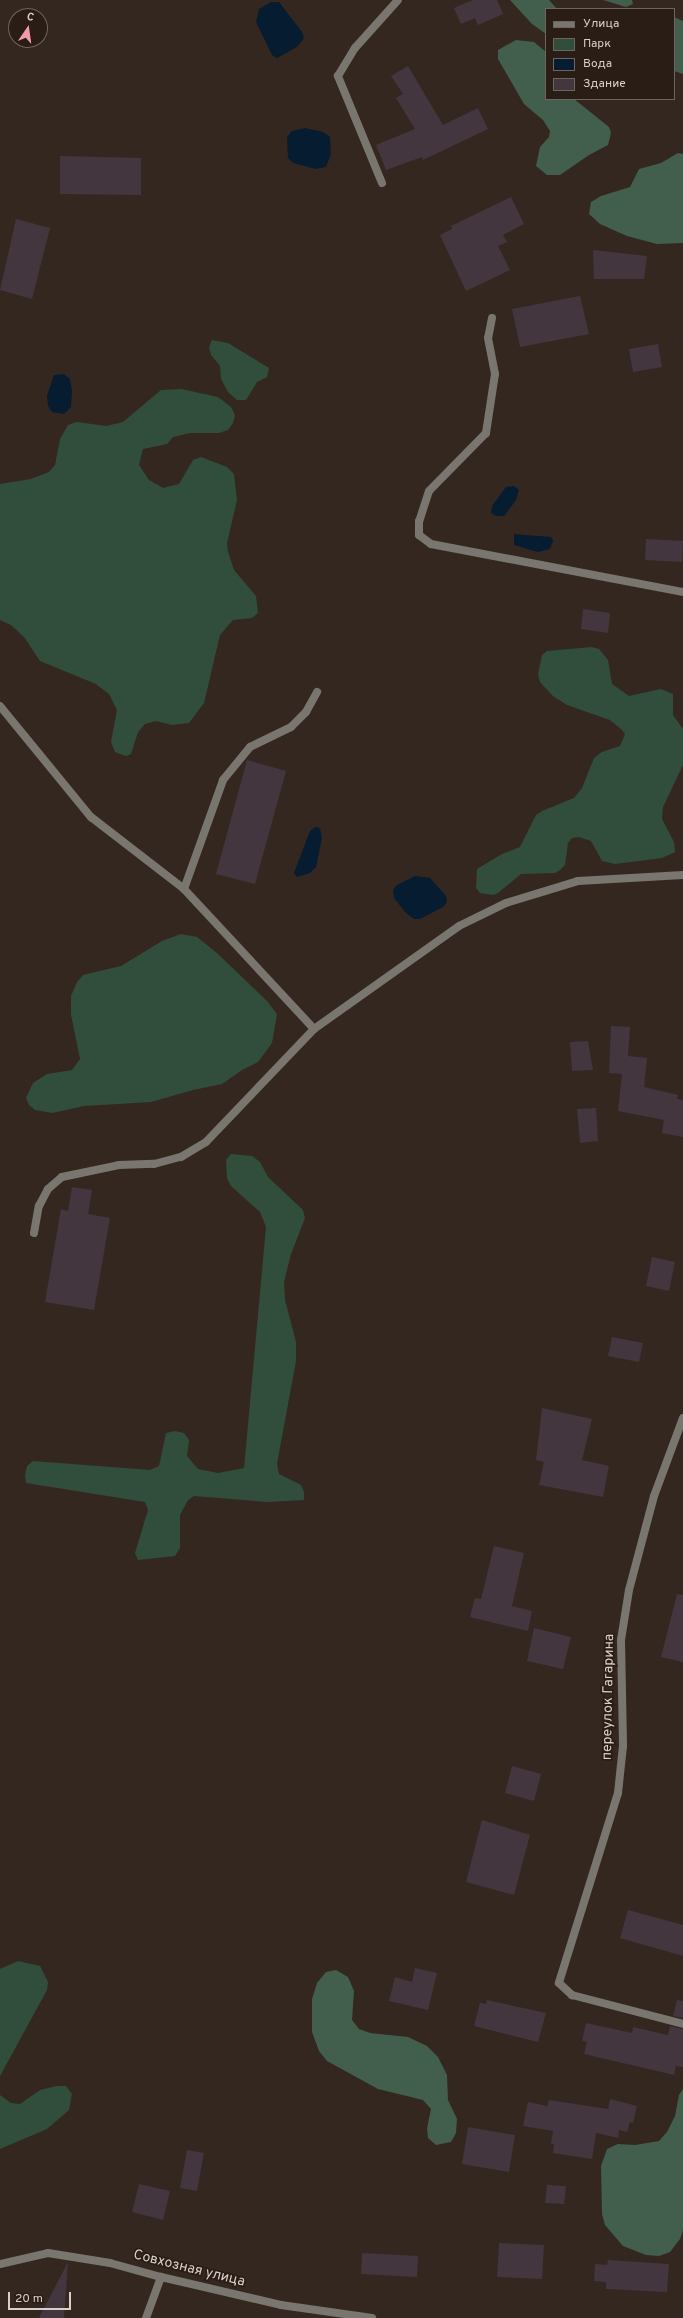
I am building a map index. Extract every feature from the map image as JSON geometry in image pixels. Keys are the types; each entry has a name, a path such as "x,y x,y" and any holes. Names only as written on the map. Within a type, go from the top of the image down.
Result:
{"street":[{"path":"382,183 338,76 342,67 355,48 398,0"},
{"path":"492,318 488,338 495,374 491,414 486,433 429,491 419,521 419,535 430,544 683,592"},
{"path":"184,889 223,780 250,747 291,727 306,712 317,692"},
{"path":"0,706 91,817 184,889 314,1029"},
{"path":"34,1233 39,1206 48,1188 62,1177 119,1164 154,1164 181,1157 206,1142 314,1029 459,926 506,903 578,881 683,875"},
{"name":"переулок Гагарина","path":"683,1418 654,1496 629,1590 621,1640 623,1746 618,1793 559,1983 572,1995 683,2024"},
{"name":"Совхозная улица","path":"0,2264 48,2253 110,2262 161,2277 281,2305 372,2318"},
{"path":"146,2318 161,2277"}],"green space":[{"path":"510,0 549,0 556,8 545,8 545,33 532,24"},
{"path":"603,0 632,0 633,4 626,7"},
{"path":"675,17 683,21 683,74 675,71"},
{"path":"516,40 534,42 545,51 545,100 575,100 609,127 611,133 608,145 589,155 560,175 547,175 536,166 540,147 549,137 550,131 543,120 524,104 498,59 498,50"},
{"path":"678,153 683,154 683,243 657,244 627,236 600,224 589,214 591,202 601,196 630,187 639,169 661,163"},
{"path":"212,340 228,343 269,368 267,377 257,382 246,400 237,400 228,392 221,379 220,366 211,355 209,347"},
{"path":"181,389 218,397 231,407 235,415 233,423 228,430 219,433 190,433 173,437 167,444 143,449 139,465 149,480 163,488 179,484 193,460 201,457 227,467 234,474 237,500 227,543 228,552 234,570 256,596 258,613 252,618 233,620 220,635 204,703 189,723 172,725 156,721 145,724 138,732 131,754 126,756 115,752 111,742 117,710 109,694 96,684 40,661 24,637 11,625 0,620 0,484 31,479 49,472 55,465 60,439 68,425 77,422 106,426 123,422 161,390"},
{"path":"592,647 599,649 608,660 612,684 629,696 661,689 673,694 673,715 683,729 683,765 663,807 662,819 674,842 675,852 662,858 615,864 602,861 591,841 579,837 572,838 568,843 565,865 555,873 521,874 498,893 493,895 480,893 476,888 477,869 502,854 520,847 536,815 542,811 574,798 582,788 594,758 602,752 620,746 625,734 610,720 567,705 553,696 540,682 538,674 542,655 547,651"},
{"path":"181,934 197,937 217,953 267,1001 277,1014 272,1043 258,1062 242,1070 222,1084 193,1090 151,1102 84,1106 52,1113 35,1110 29,1105 26,1098 33,1083 47,1074 72,1070 80,1059 71,1015 71,996 77,982 83,975 121,966 162,941"},
{"path":"231,1154 252,1156 260,1162 268,1177 303,1210 305,1218 291,1254 284,1282 285,1300 296,1342 296,1361 277,1464 279,1474 301,1485 304,1492 304,1500 267,1502 194,1496 188,1500 180,1515 180,1548 175,1556 138,1560 135,1553 148,1510 145,1502 26,1483 25,1475 27,1466 33,1461 150,1470 159,1466 166,1433 175,1431 184,1433 189,1440 187,1456 198,1469 218,1473 244,1468 266,1227 260,1212 231,1186 227,1178 226,1160"},
{"path":"18,1961 40,1966 48,1982 47,1990 0,2076 0,1969"},
{"path":"336,1970 348,1977 354,1991 352,2020 359,2029 370,2033 408,2037 427,2046 438,2057 447,2075 448,2100 457,2119 456,2133 451,2142 436,2145 428,2138 427,2128 431,2109 423,2100 378,2089 327,2061 319,2051 312,2032 312,1999 317,1983 326,1972"},
{"path":"57,2086 66,2086 72,2094 69,2110 47,2129 0,2149 0,2095 11,2103 20,2104 40,2090"},
{"path":"683,2089 683,2230 680,2239 670,2252 659,2256 646,2255 623,2246 605,2225 602,2214 601,2166 607,2149 618,2144 635,2145 659,2141 667,2132 675,2116 679,2095"}],"water":[{"path":"271,2 279,2 302,32 304,38 297,47 277,58 272,55 256,22 259,9"},
{"path":"305,128 323,132 330,137 331,154 326,167 316,169 293,163 288,158 287,137 292,131"},
{"path":"64,374 70,379 72,391 71,407 64,414 52,412 48,406 47,396 54,375"},
{"path":"514,486 519,490 516,500 504,516 496,516 491,513 492,506 506,487"},
{"path":"514,534 551,537 553,541 550,549 538,552 514,545"},
{"path":"315,827 320,828 322,838 316,867 310,873 297,877 294,873 310,831"},
{"path":"415,876 430,878 446,896 447,902 443,907 420,919 414,919 406,913 394,898 393,890 397,885"}],"building":[{"path":"473,0 497,0 503,14 478,25 475,18 461,24 454,8"},
{"path":"408,66 443,125 478,108 488,129 423,160 422,157 386,170 376,145 415,129 396,98 403,94 391,76"},
{"path":"60,156 141,158 141,195 60,194"},
{"path":"511,197 524,224 503,235 507,242 498,246 510,270 466,291 440,235 452,229 451,226"},
{"path":"16,219 50,228 32,299 0,290"},
{"path":"593,250 647,256 644,279 594,279"},
{"path":"580,296 589,334 520,347 512,309"},
{"path":"658,344 662,367 633,372 629,349"},
{"path":"646,539 683,541 682,562 645,560"},
{"path":"583,609 610,613 608,633 581,629"},
{"path":"247,760 286,771 255,884 216,874"},
{"path":"611,1026 630,1027 628,1056 647,1058 644,1087 678,1095 677,1099 683,1100 683,1137 662,1133 664,1120 618,1111 622,1074 609,1073"},
{"path":"588,1041 593,1070 572,1071 570,1042"},
{"path":"596,1108 598,1141 580,1143 577,1109"},
{"path":"72,1187 92,1190 88,1214 110,1218 94,1310 45,1302 61,1209 68,1211"},
{"path":"652,1257 675,1262 669,1291 646,1286"},
{"path":"612,1337 643,1343 639,1362 608,1356"},
{"path":"542,1408 592,1419 582,1460 609,1466 603,1497 539,1485 544,1462 536,1460"},
{"path":"494,1546 524,1553 512,1606 532,1611 528,1631 470,1617 475,1598 481,1599"},
{"path":"677,1594 683,1595 683,1662 661,1657"},
{"path":"534,1628 571,1637 563,1669 527,1661"},
{"path":"512,1766 541,1774 534,1801 505,1793"},
{"path":"482,1820 530,1835 514,1895 466,1882"},
{"path":"628,1910 683,1925 683,1956 620,1938"},
{"path":"415,1968 437,1973 428,2010 389,2001 395,1977 412,1982"},
{"path":"487,2000 546,2013 538,2042 474,2026 480,2003 486,2004"},
{"path":"677,2000 683,2001 683,2018 673,2016"},
{"path":"586,2023 632,2033 633,2027 668,2035 670,2026 683,2029 683,2067 676,2066 674,2075 584,2054 587,2042 582,2041"},
{"path":"610,2099 637,2106 633,2123 630,2122 627,2132 619,2130 618,2138 596,2133 592,2159 553,2153 554,2144 551,2144 553,2131 523,2126 528,2102 547,2106 549,2100 608,2109"},
{"path":"468,2127 515,2135 509,2172 462,2164"},
{"path":"187,2150 204,2153 197,2191 180,2188"},
{"path":"139,2184 170,2191 163,2220 132,2212"},
{"path":"547,2185 566,2186 564,2204 545,2203"},
{"path":"499,2243 544,2245 542,2279 497,2277"},
{"path":"362,2253 418,2256 417,2277 361,2274"},
{"path":"608,2260 669,2264 667,2292 606,2289 606,2282 594,2281 595,2264 607,2265"},
{"path":"68,2262 64,2318 39,2318"}]}
